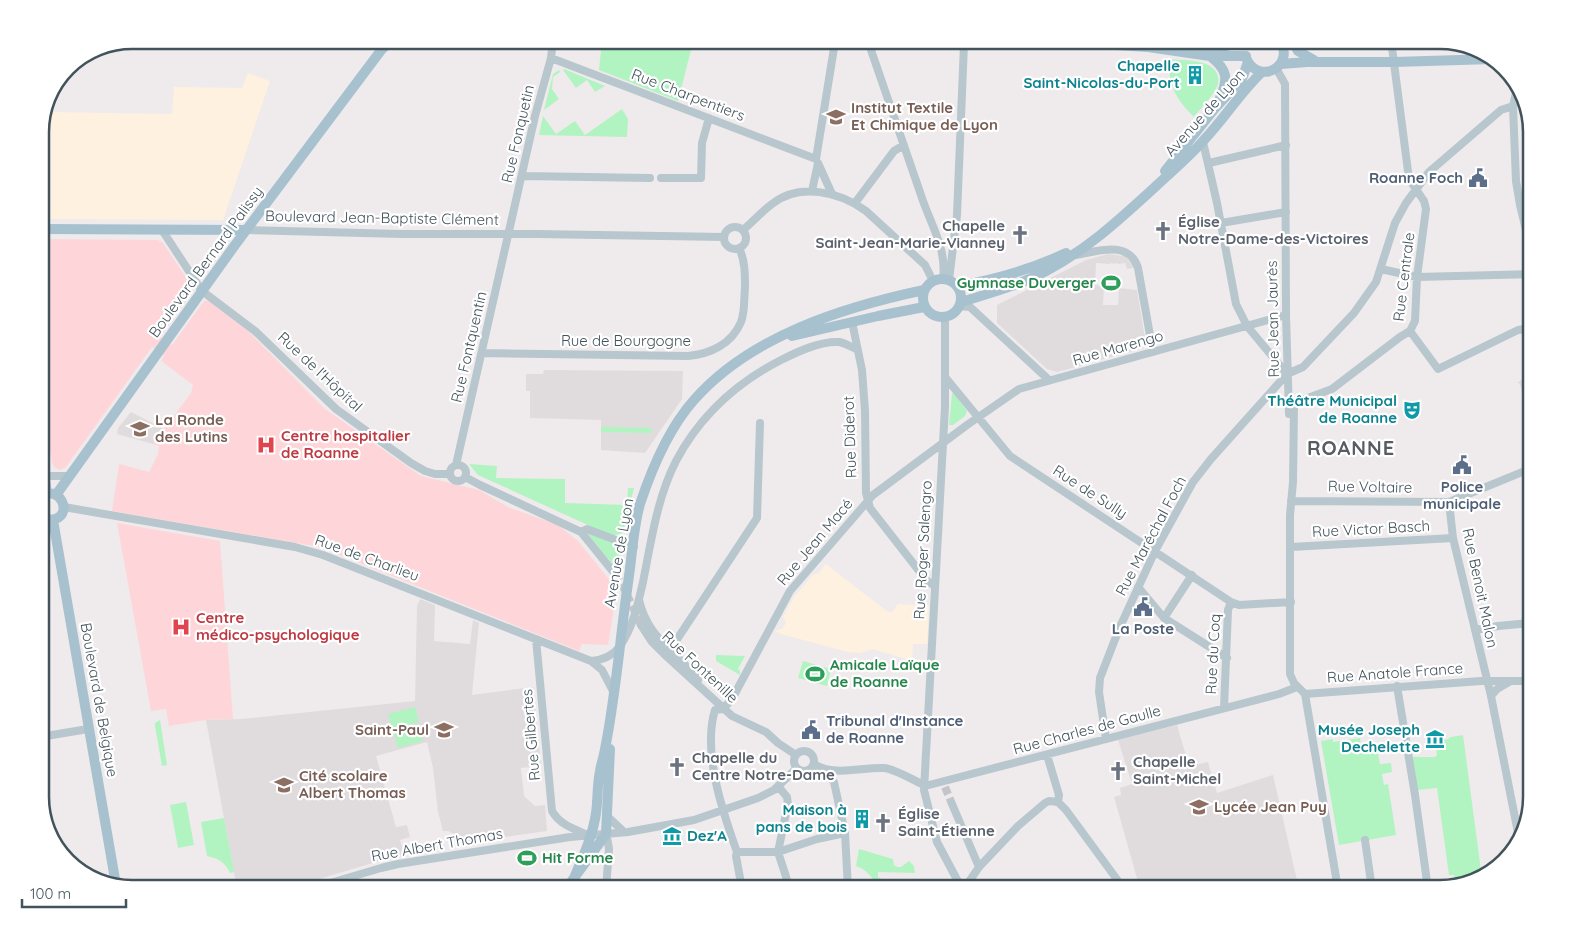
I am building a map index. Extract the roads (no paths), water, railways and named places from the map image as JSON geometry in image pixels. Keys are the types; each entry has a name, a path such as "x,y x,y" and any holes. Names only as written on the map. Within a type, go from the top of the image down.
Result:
{"main road":[{"path":"1162,49 1247,59 1253,68 1262,72 1268,72 1278,66 1312,62 1481,59"},
{"name":"Avenue de Lyon","path":"1148,194 1216,107 1242,79 1247,59 1246,49"},
{"path":"1278,66 1284,55 1283,49"},
{"path":"1288,49 1295,57 1312,62"},
{"path":"1297,49 1312,62"},
{"name":"Boulevard Bernard Palissy","path":"49,495 69,476 246,230 382,50"},
{"path":"1210,56 1222,67 1226,79 1216,107"},
{"name":"Avenue de Lyon","path":"960,304 1024,281 1073,256 1090,245 1184,162 1203,142 1249,84 1262,72"},
{"name":"Avenue de Lyon","path":"946,282 984,282 1048,261 1081,245 1124,216"},
{"name":"Boulevard Jean-Baptiste Clément","path":"49,229 246,230"},
{"path":"946,282 960,291 960,304 956,311 946,318 933,316 924,307 922,295 924,290 946,282"},
{"name":"Avenue de Lyon","path":"574,878 596,814 600,772 614,693 638,512 667,442 688,407 706,388 749,354 776,339 825,317 888,297 924,290"},
{"name":"Avenue de Lyon","path":"776,339 924,307"},
{"path":"49,496 62,500 64,507 59,517 53,520 49,519"},
{"name":"Boulevard de Belgique","path":"53,520 115,878"},
{"name":"Avenue de Lyon","path":"606,834 612,706"},
{"path":"574,878 606,834"}],"street":[{"name":"Rue Fonquetin","path":"509,234 535,116 551,58 552,49"},
{"path":"812,191 834,49"},
{"path":"871,49 925,208 940,244 946,282"},
{"path":"946,282 957,215 964,49"},
{"path":"1392,49 1410,182 1416,191"},
{"name":"Rue Charpentiers","path":"551,58 817,161"},
{"name":"Rue Jean Jaurès","path":"1278,66 1285,84 1286,315 1291,501"},
{"path":"1517,99 1513,106 1516,181 1523,218"},
{"name":"Rue Maréchal Foch","path":"1106,739 1099,692 1100,678 1119,629 1155,551 1193,482 1210,459 1287,374 1303,367 1354,313 1376,282 1394,223 1429,172 1501,110 1513,106"},
{"path":"660,178 701,178 702,143 709,118"},
{"path":"1203,142 1209,163 1236,304 1247,326 1287,374"},
{"path":"1209,163 1286,144"},
{"path":"855,203 894,151 904,145"},
{"path":"817,161 832,194"},
{"path":"522,176 650,178"},
{"path":"724,238 729,247 739,248 746,240 743,230 779,199 796,192 812,191 832,194 855,203 946,282"},
{"name":"Rue Centrale","path":"1416,191 1424,200 1426,209 1417,277 1415,321 1410,331 1438,369 1523,329"},
{"path":"1221,223 1286,212"},
{"name":"Boulevard Jean-Baptiste Clément","path":"246,230 724,238 726,231 732,227 743,230"},
{"path":"162,230 202,291"},
{"name":"Rue Fontquentin","path":"456,465 509,234"},
{"name":"Rue de Bourgogne","path":"482,353 669,356 698,355 718,348 730,339 742,321 744,272 742,255 739,248"},
{"path":"1073,256 1115,249 1122,250 1132,257 1138,268 1153,352"},
{"path":"1381,269 1417,277 1523,274"},
{"name":"Rue de l'Hôpital","path":"202,291 256,331 336,409 425,471 435,474 450,474"},
{"path":"960,304 970,306 1049,380"},
{"name":"Rue Marengo","path":"967,426 1019,389 1286,315"},
{"name":"Rue Roger Salengro","path":"946,318 943,443 924,784 937,842 958,880"},
{"name":"Rue Diderot","path":"852,322 856,349 862,370 866,493 870,508 927,582 935,586"},
{"path":"1300,400 1332,389 1410,331"},
{"path":"591,661 604,659 619,648 634,620 666,483 676,462 701,422 723,399 749,378 791,355 809,348 838,342 856,349"},
{"name":"Rue de Sully","path":"945,377 1010,456 1231,602"},
{"name":"Rue Jean Jaurès","path":"1289,391 1300,400 1294,404 1293,409 1293,482 1291,501 1290,674 1297,687"},
{"path":"670,650 758,518 760,423"},
{"name":"Rue Jean Macé","path":"719,710 732,699 790,591 873,495 967,426"},
{"path":"456,465 464,467 465,477 461,480 456,480 450,474 452,467 456,465"},
{"path":"1449,502 1523,472"},
{"path":"49,476 69,476"},
{"path":"465,477 582,532 616,574"},
{"name":"Rue Voltaire","path":"1291,501 1449,502"},
{"name":"Rue Benoit Malon","path":"1449,502 1453,538 1519,822"},
{"name":"Rue de Charlieu","path":"64,507 314,552 341,561 591,661 602,670 614,693"},
{"path":"582,532 587,529 634,547"},
{"name":"Rue Victor Basch","path":"1291,547 1453,538"},
{"path":"1164,618 1192,575"},
{"path":"1138,587 1164,618 1227,658"},
{"path":"639,598 646,622 658,638 692,671 704,689"},
{"path":"1231,602 1239,605 1291,602"},
{"name":"Rue du Coq","path":"1224,708 1228,610 1231,602"},
{"path":"1475,630 1523,624"},
{"name":"Rue Fontenille","path":"641,625 652,642 704,689 719,710 766,732 796,755"},
{"name":"Rue Gilbertes","path":"536,639 552,811 558,820 564,824 590,836"},
{"name":"Rue Anatole France","path":"1305,694 1487,680 1523,681"},
{"path":"1491,696 1497,689 1508,682"},
{"path":"1397,686 1427,880"},
{"path":"1297,687 1305,694 1336,880"},
{"name":"Rue Charles de Gaulle","path":"838,770 886,768 924,784 943,784 1279,694 1297,687"},
{"path":"719,710 710,742 722,811 737,852 740,880"},
{"path":"49,736 88,729"},
{"path":"605,751 602,815 609,849 607,880"},
{"path":"804,751 809,752 813,757 812,766 805,771 797,768 794,760 796,755 804,751"},
{"path":"1047,755 1059,795 1058,802"},
{"path":"812,766 838,770"},
{"path":"812,766 832,778 836,788 845,834 848,880"},
{"name":"Rue Albert Thomas","path":"340,880 398,864 570,837 672,825 722,811 758,798 778,786 797,768"},
{"path":"832,778 838,770"},
{"path":"778,786 787,797 788,804 778,852 787,880"},
{"path":"970,880 979,867 1018,826 1041,805 1049,801 1058,802 1066,810 1117,880"},
{"path":"952,804 979,867"},
{"path":"608,817 624,832"},
{"path":"737,852 778,852 826,837 845,834"},
{"path":"585,864 589,852 590,836"},
{"path":"1365,840 1371,880"}],"tunnel":[{"path":"615,574 622,584 641,625"},
{"path":"945,787 952,804"}],"place":[{"name":"Chapelle Saint-Nicolas-du-Port","path":"1195,75"},
{"name":"Institut Textile Et Chimique de Lyon","path":"836,117"},
{"name":"Roanne Foch","path":"1478,178"},
{"name":"Église Notre-Dame-des-Victoires","path":"1163,231"},
{"name":"Chapelle Saint-Jean-Marie-Vianney","path":"1020,235"},
{"name":"Gymnase Duverger","path":"1111,283"},
{"name":"Théâtre Municipal de Roanne","path":"1412,410"},
{"name":"La Ronde des Lutins","path":"140,429"},
{"name":"Centre hospitalier de Roanne","path":"266,445"},
{"name":"Police municipale","path":"1462,465"},
{"name":"La Poste","path":"1143,607"},
{"name":"Centre médico-psychologique","path":"181,627"},
{"name":"Amicale Laïque de Roanne","path":"815,674"},
{"name":"Saint-Paul","path":"444,730"},
{"name":"Tribunal d'Instance de Roanne","path":"811,730"},
{"name":"Musée Joseph Dechelette","path":"1435,739"},
{"name":"Chapelle du Centre Notre-Dame","path":"677,767"},
{"name":"Chapelle Saint-Michel","path":"1118,771"},
{"name":"Cité scolaire Albert Thomas","path":"284,785"},
{"name":"Lycée Jean Puy","path":"1199,807"},
{"name":"Maison à pans de bois","path":"862,819"},
{"name":"Église Saint-Étienne","path":"883,823"},
{"name":"Dez'A","path":"672,836"},
{"name":"Hit Forme","path":"527,858"}],"district":[{"name":"ROANNE","path":"1351,448"}]}
